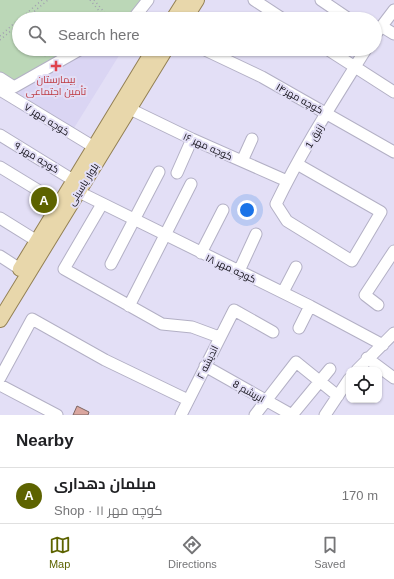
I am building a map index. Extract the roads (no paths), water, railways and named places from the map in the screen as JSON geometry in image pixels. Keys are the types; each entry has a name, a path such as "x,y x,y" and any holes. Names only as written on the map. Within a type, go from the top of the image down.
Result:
{"main road":[{"path":"177,12 185,0"},
{"path":"189,12 197,0"},
{"name":"بلوار یاسینی","path":"0,304 59,203 76,186 130,108 152,58"},
{"name":"بلوار یاسینی","path":"0,320 76,186 94,148 152,58"}],"street":[{"path":"139,12 148,0"},
{"path":"254,0 272,12"},
{"path":"321,0 339,12"},
{"path":"382,26 394,10"},
{"path":"382,32 394,34"},
{"path":"0,78 14,87 69,56"},
{"name":"کوچه مهر۱۴","path":"218,56 262,77 394,152"},
{"path":"337,56 394,92"},
{"name":"زنبق 1","path":"297,164 381,212 352,262 287,221 276,204 297,164 362,56"},
{"name":"کوچه مهر ۷","path":"0,90 94,148"},
{"name":"کوچه مهر ۱۶","path":"130,108 192,139 288,180"},
{"name":"کوچه مهر ۹","path":"0,135 76,186"},
{"path":"177,173 192,139"},
{"path":"242,161 252,139"},
{"path":"0,167 59,203"},
{"path":"112,264 159,172"},
{"path":"129,306 191,184"},
{"name":"کوچه مهر ۱۸","path":"76,186 102,204 283,292 383,345"},
{"path":"102,204 64,269 162,324 192,327 219,337"},
{"path":"201,253 223,210"},
{"path":"0,218 37,241"},
{"path":"239,271 256,234"},
{"path":"378,305 365,295 394,251"},
{"path":"0,256 20,269"},
{"path":"283,292 296,267"},
{"path":"299,328 310,306"},
{"name":"اندیشه ۲","path":"181,415 219,337 234,310 274,332"},
{"path":"0,378 32,319 106,360 188,400"},
{"path":"360,367 394,333"},
{"path":"367,358 394,378"},
{"path":"255,415 296,362 338,396"},
{"name":"ابریشم 8","path":"205,366 292,415"},
{"path":"292,415 330,369"},
{"path":"325,415 346,384"},
{"path":"0,385 57,415"}],"place":[{"name":"بیمارستان تأمین اجتماعی","path":"56,66"},
{"name":"مبلمان دهداری","path":"44,200"}]}
